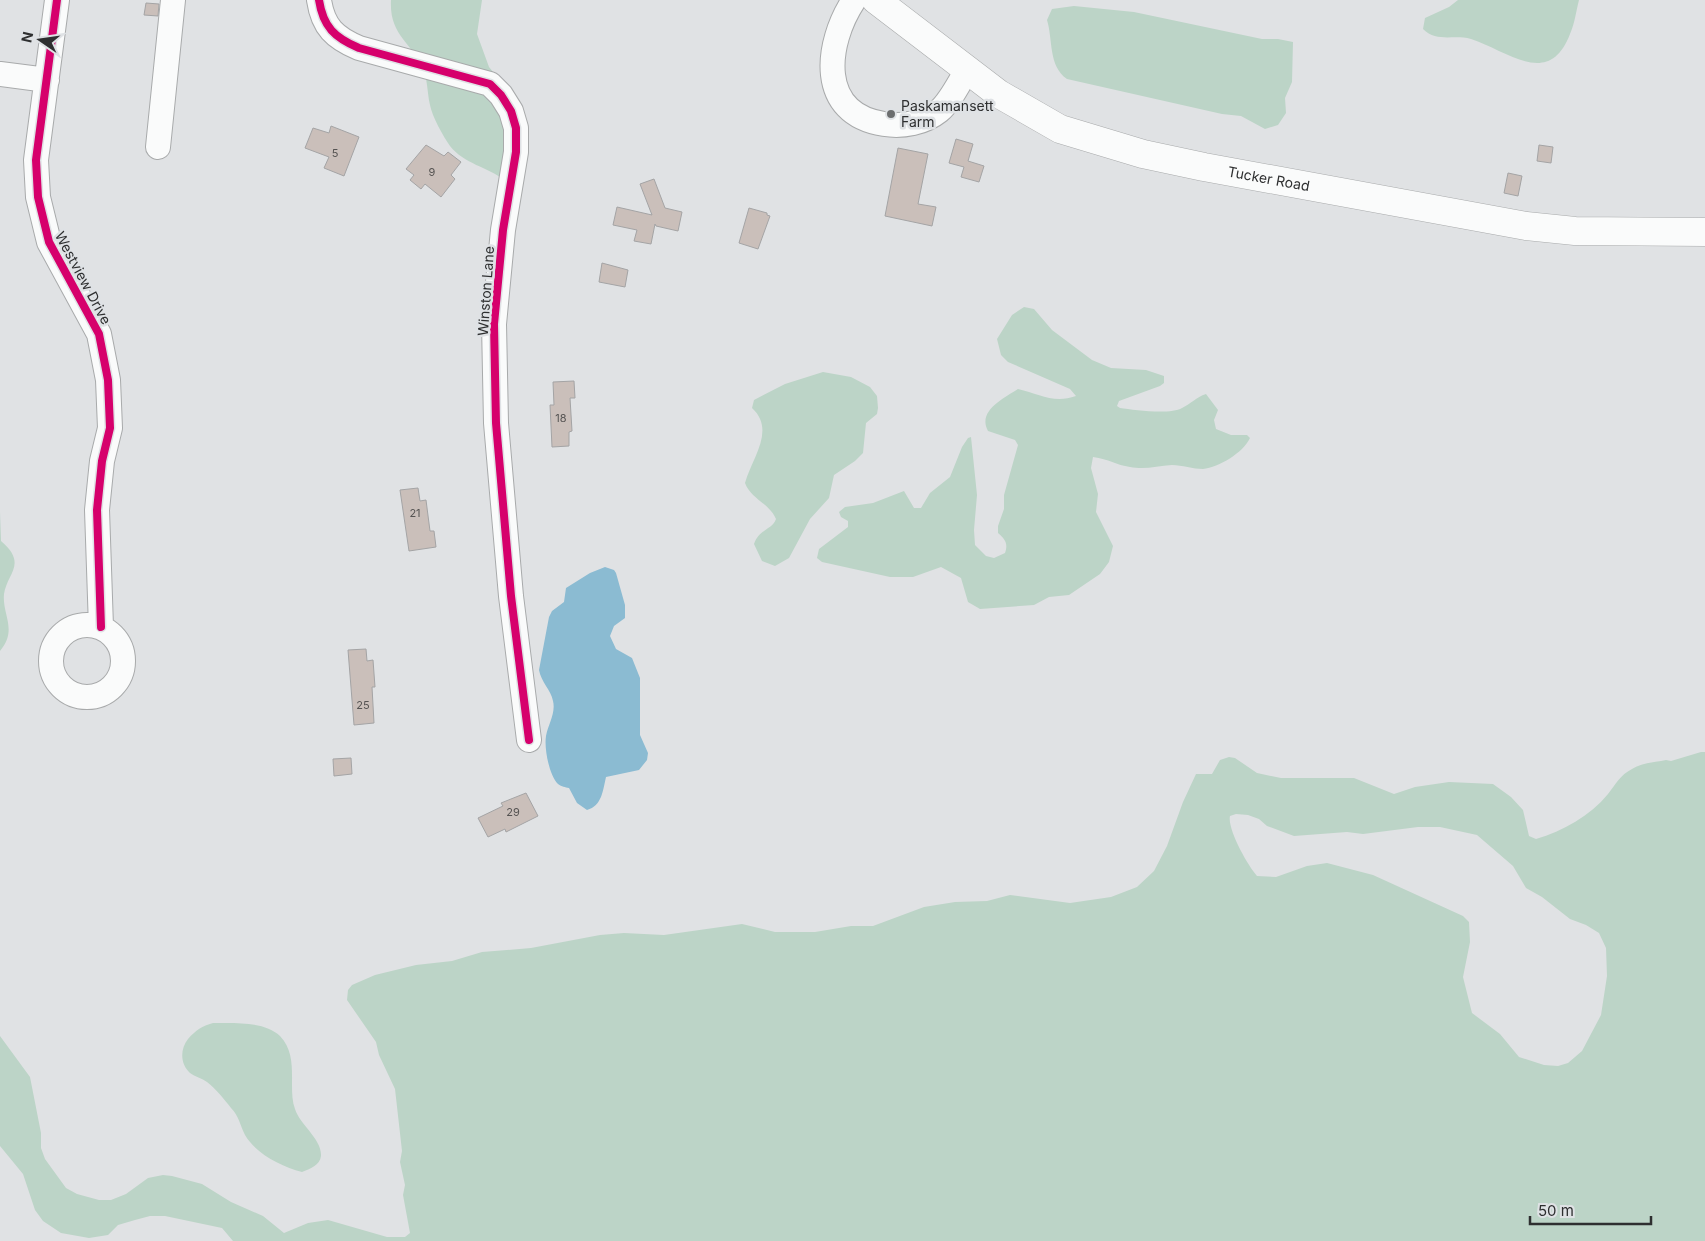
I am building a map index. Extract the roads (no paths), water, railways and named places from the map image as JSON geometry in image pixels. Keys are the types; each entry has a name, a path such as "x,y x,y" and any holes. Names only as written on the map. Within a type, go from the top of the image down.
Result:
{"main road":[{"name":"Tucker Road","path":"876,0 967,70 1018,106 1060,129 1111,145 1173,160 1470,218 1575,231 1705,232"}],"street":[{"name":"Westview Drive","path":"57,0 36,160 38,197 49,242 99,334 108,380 110,428 102,461 97,510 101,627"},
{"path":"158,146 173,0"},
{"name":"Winston Lane","path":"319,0 321,15 340,40 359,48 490,84 501,95 511,111 516,128 516,152 503,230 494,324 496,423 511,596 529,740"},
{"path":"854,0 841,24 834,58 833,75 838,97 848,108 867,121 896,126 923,121 940,110 967,70"},
{"path":"0,74 47,80"}],"water":[{"path":"605,567 614,570 616,573 625,605 625,618 614,626 610,636 616,649 632,658 640,678 640,735 648,753 647,760 639,770 606,777 599,801 587,810 577,803 569,788 558,784 552,774 546,741 554,705 539,670 549,617 552,611 564,602 566,588 590,573"}],"place":[{"name":"Paskamansett Farm","path":"891,114"}]}
